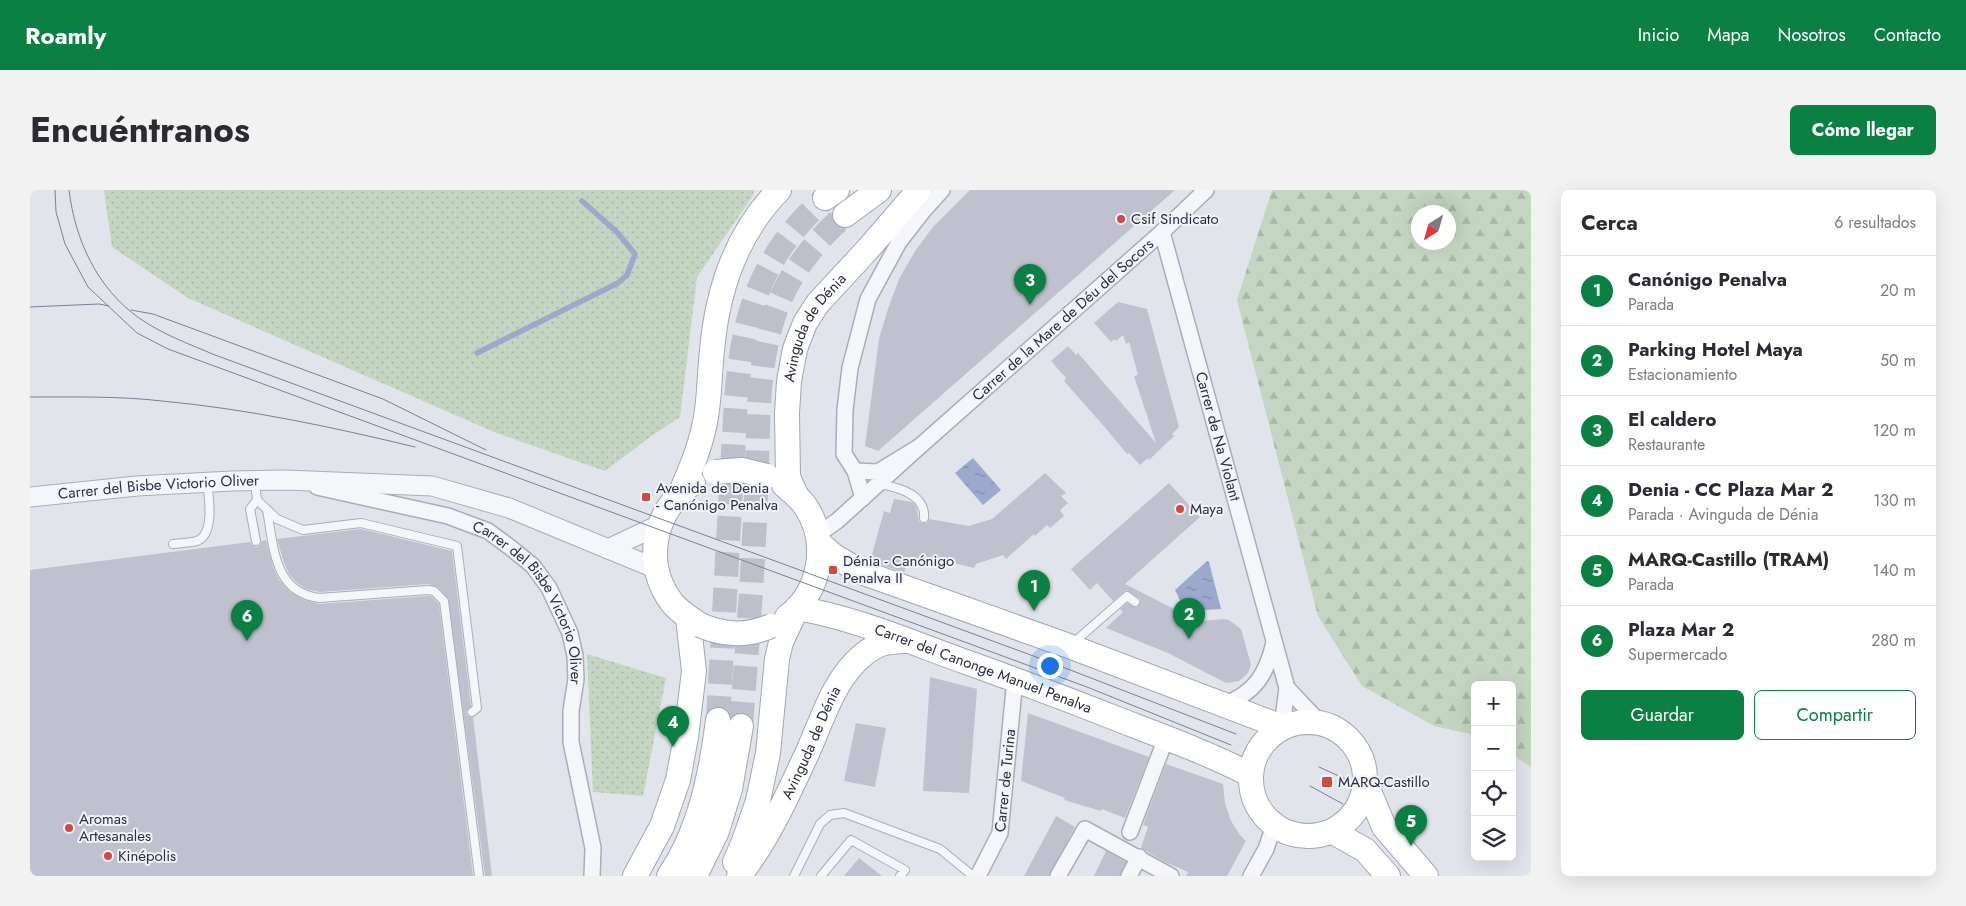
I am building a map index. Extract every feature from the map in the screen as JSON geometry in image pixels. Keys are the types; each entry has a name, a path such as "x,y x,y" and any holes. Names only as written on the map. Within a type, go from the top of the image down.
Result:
{"main road":[{"path":"681,492 694,460 704,427 716,313 729,268 746,232 765,204 779,190"},
{"path":"845,215 879,190"},
{"name":"Avinguda de Dénia","path":"796,495 788,477 787,413 789,381 795,349 805,323 818,303 868,249 918,190"},
{"path":"742,470 767,476 783,484 796,495 806,507 818,539 817,571 812,585 797,608 785,618 760,631 736,634 712,630 694,621 674,604 663,588 657,569 655,540 659,525 672,502 691,483 716,472 742,470"},
{"path":"818,539 834,556 862,572 1069,646 1282,727"},
{"name":"Avinguda de Dénia","path":"729,876 758,801 768,753 777,659 781,642 797,608"},
{"name":"Carrer del Canonge Manuel Penalva","path":"797,608 875,628 1015,679 1166,738 1251,775"},
{"path":"635,876 662,826 678,780 686,737 694,671 694,621"},
{"name":"Avinguda de Dénia","path":"739,876 782,806 844,675 863,655 883,642 908,641"},
{"path":"669,876 695,824 711,772 718,720"},
{"path":"1295,723 1320,723 1334,727 1345,735 1355,745 1362,757 1366,784 1363,799 1356,812 1345,824 1332,832 1308,837 1284,832 1263,815 1256,803 1251,789 1251,775 1255,755 1266,739 1282,727 1295,723"},
{"path":"695,876 717,831 730,789 741,726"},
{"path":"1366,784 1384,827 1426,876"},
{"path":"1332,832 1365,850 1388,876"}],"street":[{"name":"Avinguda de Dénia","path":"863,498 854,471 844,454 845,410 850,368 868,299 899,242 942,190"},
{"name":"Carrer de la Mare de Déu del Socors","path":"818,539 1162,232 1206,190"},
{"name":"Carrer de Na Violant","path":"1162,232 1288,688 1282,727"},
{"name":"Carrer de la Mare de Déu del Socors","path":"854,471 878,472 919,447"},
{"name":"Carrer del Bisbe Victorio Oliver","path":"30,497 137,486 255,480 432,486 509,508 657,569"},
{"name":"Carrer del Bisbe Victorio Oliver","path":"286,480 448,516 488,531 532,566 549,588 561,612 570,633 575,656 576,679 571,711 570,742 593,848 592,876"},
{"path":"608,549 659,525"},
{"path":"1223,705 1236,700 1250,690 1263,676 1275,642"},
{"name":"Carrer de Turina","path":"978,876 1000,832 1015,679"},
{"name":"Carrer de Na Violant","path":"1288,688 1320,723"},
{"path":"1130,832 1166,738"},
{"path":"1251,876 1266,849 1274,825"},
{"path":"1058,876 1084,829 1172,876"},
{"path":"1129,876 1139,857"}],"lane":[{"path":"255,480 257,500 266,510 277,519 303,530 361,523 457,546 477,708 472,712"},
{"path":"173,544 196,541 202,538 206,532 209,515 208,482"},
{"path":"879,484 901,490 920,499 923,505 924,518"},
{"path":"256,541 250,509 257,500"},
{"path":"266,510 280,571 285,579 299,592 319,598 428,590 440,595 444,601 479,876"},
{"path":"1069,646 1127,596 1135,602"},
{"path":"794,876 820,824 830,815 844,813 940,849 973,876"},
{"path":"821,876 852,840 905,870 900,876"}],"green space":[{"path":"104,190 754,190 752,197 697,277 680,417 605,471 494,432 188,298 112,247"},
{"path":"1272,190 1531,190 1531,767 1516,758 1516,681 1471,681 1471,734 1434,726 1362,686 1318,616 1237,300"},
{"path":"587,654 666,678 643,796 593,792"}],"water":[{"path":"973,458 1001,490 983,505 955,473"},
{"path":"1207,561 1209,562 1221,609 1185,610 1175,590"}],"building":[{"path":"970,190 1175,190 878,451 865,446 879,339 888,309 899,279 915,251 933,227"},
{"path":"1118,302 1147,309 1179,427 1172,434 1174,436 1149,460 1148,458 1140,465 1129,453 1127,454 1064,381 1066,378 1051,361 1068,346 1076,355 1078,353 1156,443 1134,376 1138,375 1129,342 1126,344 1123,335 1116,341 1114,339 1111,342 1094,323"},
{"path":"1045,473 1066,493 1061,496 1068,503 1060,510 1064,516 1050,528 1047,525 1035,536 1034,534 1006,559 1003,555 976,564 974,568 942,560 941,565 925,563 924,566 907,563 904,573 877,563 871,558 884,511 890,513 894,499 912,502 916,506 919,521 922,523 927,523 929,519 969,526 992,519"},
{"path":"1169,483 1200,517 1125,584 1182,613 1192,622 1224,619 1229,620 1241,629 1251,665 1248,673 1239,681 1226,683 1168,653 1106,628 1123,612 1120,609 1127,603 1137,607 1140,599 1126,590 1113,601 1097,583 1090,590 1071,569"},
{"path":"361,529 452,551 471,706 466,712 468,716 473,717 492,876 485,876 448,598 438,587 428,584 320,592 306,589 289,574 277,539"},
{"path":"266,540 273,567 279,580 289,591 302,599 319,604 431,596 439,604 473,876 30,876 30,570 250,542 257,547 262,541"},
{"path":"930,677 977,689 969,793 923,791"},
{"path":"1028,713 1149,757 1125,818 1102,809 1101,811 1064,800 1065,798 1021,781"},
{"path":"856,723 886,728 875,787 844,781"},
{"path":"1166,764 1223,784 1225,803 1231,821 1246,841 1227,876 1186,876 1188,872 1163,861 1141,848 1148,827 1143,825"},
{"path":"1056,816 1075,827 1049,876 1024,876"},
{"path":"1106,851 1126,862 1120,876 1094,876"},
{"path":"859,858 882,876 844,876"}],"waterway":[{"path":"477,353 618,283 627,275 635,254 617,232 582,201"}],"tunnel":[{"path":"718,720 736,400 744,341 758,289 770,265 784,242 825,198"},
{"path":"741,726 753,554 759,405 768,338 779,301 802,261 822,237 845,215"}],"tram line":[{"path":"55,190 56,212 65,244 88,287 137,333 168,349 1087,687 1231,745"},
{"path":"69,190 72,209 83,245 90,262 100,278 124,306 139,318 176,338 215,355 1047,661 1236,734"},
{"path":"30,307 99,304 109,306"},
{"path":"131,310 153,314 383,399 486,450"},
{"path":"30,397 130,398 194,404 290,419 415,447"},
{"path":"1319,767 1350,781"},
{"path":"1310,786 1343,804"}],"place":[{"name":"Csif Sindicato","path":"1121,219"},
{"name":"El caldero","path":"1030,305"},
{"name":"Avenida de Denia - Canónigo Penalva","path":"646,497"},
{"name":"Maya","path":"1180,509"},
{"name":"Dénia - Canónigo Penalva II","path":"833,570"},
{"name":"Canónigo Penalva","path":"1034,611"},
{"name":"Parking Hotel Maya","path":"1189,639"},
{"name":"Plaza Mar 2","path":"247,641"},
{"name":"Denia - CC Plaza Mar 2","path":"673,747"},
{"name":"MARQ-Castillo","path":"1327,782"},
{"name":"Aromas Artesanales","path":"69,828"},
{"name":"MARQ-Castillo (TRAM)","path":"1411,846"},
{"name":"Kinépolis","path":"108,856"}]}
